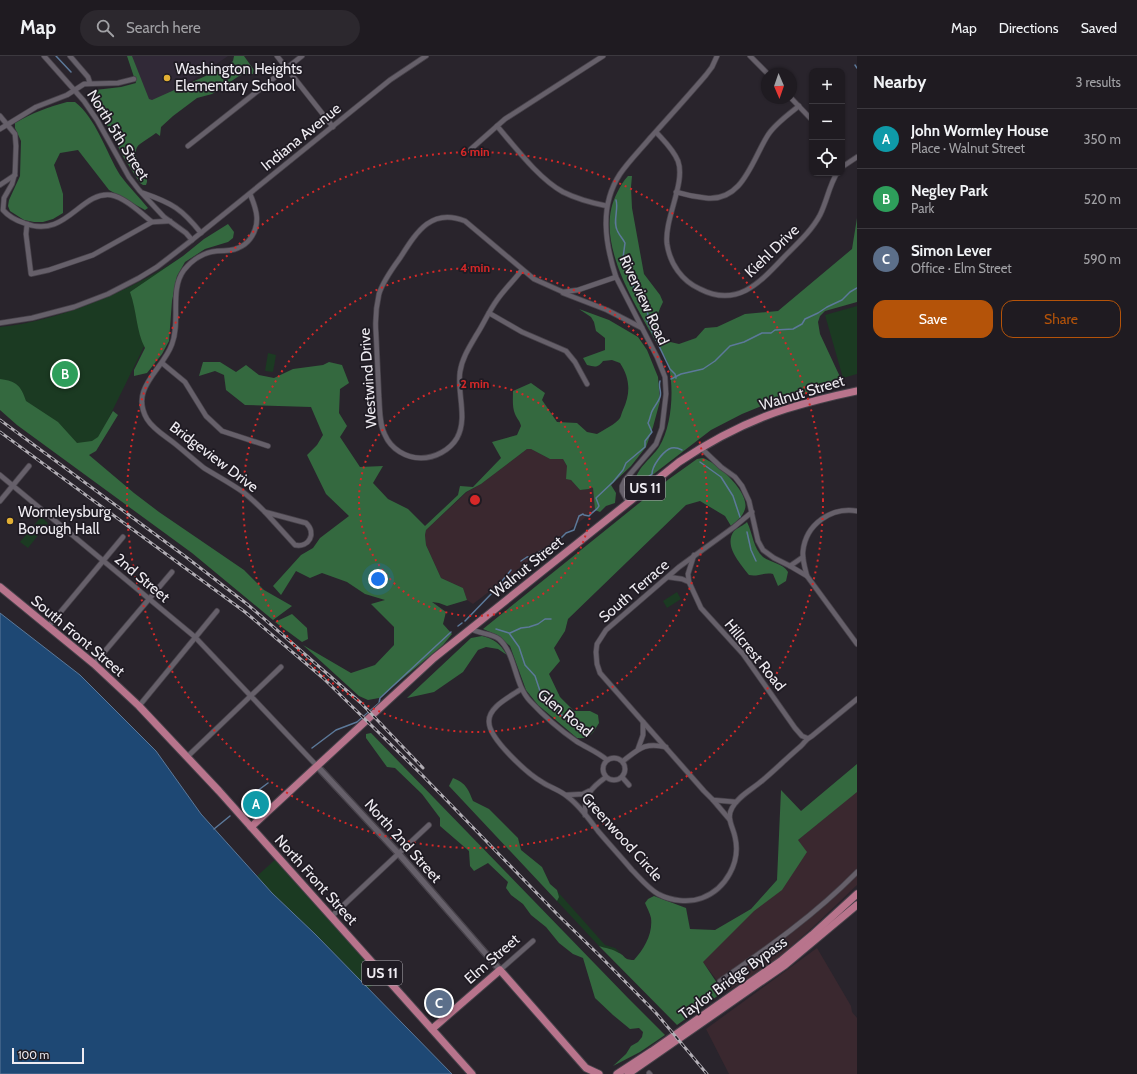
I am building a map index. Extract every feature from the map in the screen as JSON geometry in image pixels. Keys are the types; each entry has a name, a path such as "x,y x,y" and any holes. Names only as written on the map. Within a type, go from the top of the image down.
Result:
{"main road":[{"name":"Walnut Street","path":"251,827 417,674 668,470 701,448 736,429 802,404 857,391"},
{"name":"South Front Street","path":"0,587 94,664 139,706"},
{"name":"North Front Street","path":"139,706 188,757 332,916 472,1074"},
{"name":"Taylor Bridge Bypass","path":"622,1073 782,960 823,926 857,894"},
{"name":"Taylor Bridge Bypass","path":"622,1073 776,972 810,946 857,905"},
{"name":"Elm Street","path":"432,1029 500,970"},
{"name":"North 2nd Street","path":"500,970 587,1071"},
{"path":"587,1071 599,1074"},
{"path":"611,1074 622,1073"}],"street":[{"name":"North 5th Street","path":"44,56 84,101 97,120 129,177 157,211 186,233 192,240"},
{"path":"70,56 88,77 90,83"},
{"path":"276,56 333,127"},
{"path":"188,146 302,56"},
{"name":"Indiana Avenue","path":"0,323 32,318 59,311 108,294 140,278 157,267 201,233 390,80 426,56"},
{"path":"471,150 497,126 531,102 603,56"},
{"name":"Riverview Road","path":"628,502 623,494 622,486 625,480 656,444 662,428 666,402 664,374 658,357 616,277 609,254 605,226 607,206 619,176 626,165 706,75 717,56"},
{"path":"750,56 762,68"},
{"path":"0,129 36,107 67,95 82,85 90,83 118,83 134,79"},
{"path":"676,192 707,198 720,197 731,192 746,178 769,134 799,106 809,117"},
{"path":"0,116 16,137 15,175 4,198 3,210 9,216 27,224 39,226 55,224 91,200 100,196 109,195 121,199 134,207 152,222"},
{"path":"497,126 550,183 574,196 592,203 607,206"},
{"name":"Kiehl Drive","path":"656,132 671,149 678,162 680,173 667,233 670,254 675,267 684,278 699,289 716,295 729,295 743,292 766,277 810,230 822,210 831,185 836,176"},
{"path":"845,165 857,157"},
{"path":"0,185 15,175"},
{"path":"142,193 173,205 187,216 201,233"},
{"name":"Bridgeview Drive","path":"250,194 256,208 258,218 255,232 247,242 238,248 216,251 203,255 194,261 182,274 177,290 176,331 172,345 162,363 143,390 142,408 147,420 159,432 203,467 243,492 265,512 295,544 304,544 310,540 312,531 306,523 300,520 265,512"},
{"name":"Westwind Drive","path":"522,270 496,301 470,347 461,368 462,419 460,430 455,440 445,450 427,458 414,457 401,453 387,440 381,423 376,317 378,300 384,283 414,237 424,225 436,219 448,217 461,219 472,225 522,270 538,282 607,310 642,328"},
{"path":"27,224 26,234 31,274 49,270 93,255 152,222 170,221"},
{"path":"563,292 588,287 616,277"},
{"path":"489,313 522,332 564,349 575,362 587,384"},
{"path":"162,363 186,382 206,416 222,432 268,446"},
{"path":"701,448 738,480 746,494 761,547 768,555 807,576 857,644"},
{"path":"0,501 29,466"},
{"name":"2nd Street","path":"0,476 195,637"},
{"path":"807,576 803,557 804,546 806,539 817,522 827,515 836,512 844,510 857,511"},
{"name":"South Terrace","path":"730,820 600,673 597,664 596,652 597,644 606,630 694,555 734,527 752,512"},
{"path":"48,627 123,537"},
{"path":"689,582 688,574 694,555"},
{"path":"790,566 803,557"},
{"path":"94,664 172,572"},
{"path":"668,577 682,579 689,582"},
{"name":"Hillcrest Road","path":"689,582 701,608 743,654 795,728 802,736 807,738"},
{"path":"139,706 217,610"},
{"name":"Glen Road","path":"471,629 477,632 492,635 502,642 510,656 521,689 530,701 559,728 579,742 599,753 607,760 617,758 623,762"},
{"name":"North 2nd Street","path":"195,637 399,854 500,970"},
{"path":"188,757 281,667"},
{"name":"Greenwood Circle","path":"521,689 492,712 489,722 491,731 497,740 529,772 573,801 632,869 659,895 683,901 697,899 711,894 721,886 729,875 735,860 737,849 730,820"},
{"path":"730,820 730,813 736,802 801,746 807,738 812,736 857,699"},
{"path":"638,750 643,735 643,722"},
{"path":"607,760 603,767 603,771 606,777 616,780 622,777 626,769 623,762 638,750 647,746 666,747"},
{"path":"566,795 583,794 590,791 606,777"},
{"path":"622,777 629,785"},
{"path":"585,815 585,800 590,791"},
{"path":"713,800 736,802"},
{"path":"332,916 430,825"},
{"path":"720,981 757,956 817,910 857,872"},
{"name":"Elm Street","path":"500,970 533,941"}],"shaded area":[{"name":"Washington Heights Elementary School","path":"129,56 228,56 152,108"},
{"path":"527,449 531,449 550,459 563,459 567,466 571,480 580,490 589,489 591,487 593,488 595,510 473,604 467,600 463,588 441,578 426,545 426,530 467,492 481,484"},
{"path":"857,791 857,885 774,962 726,992 702,961 797,864 798,840"},
{"path":"817,948 851,1006 852,1012 857,1018 857,1074 729,1074 706,1029"}],"green space":[{"path":"127,56 132,56 149,99 152,100 224,69 233,61 234,56 244,56 254,70 253,74 244,74 239,76 212,94 197,98 161,127 160,136 156,133 137,147 136,156 147,179 146,185 140,183 124,158 93,98 95,90 121,87 136,83"},
{"path":"67,102 75,102 89,117 120,175 148,208 145,210 109,190 78,150 60,153 54,165 63,194 63,213 53,219 43,222 34,222 24,220 10,211 8,206 9,200 20,176 21,141 15,128 15,123 40,111"},
{"path":"628,176 632,176 632,208 644,274 660,295 663,302 657,318 658,326 666,341 679,344 696,338 705,328 717,327 745,314 778,311 852,249 857,218 857,302 825,311 820,316 818,322 820,334 841,379 841,384 769,403 742,414 711,430 638,486 635,484 640,469 659,447 667,429 671,408 671,376 667,360 636,307 627,288 613,249 610,230 611,211 617,193"},
{"path":"228,224 234,232 233,238 228,242 205,249 185,262 177,276 172,301 169,341 162,354 147,373 134,376 134,370 145,348 140,335 130,292 183,256 204,239"},
{"path":"177,260 173,279 158,318 95,446 87,452 0,394 0,327 45,319 92,303 137,283"},
{"path":"857,306 857,374 843,378 825,315"},
{"path":"579,309 609,320 638,337 647,350 658,377 660,401 653,427 646,447 631,466 611,485 616,493 615,503 606,506 600,512 595,510 593,488 591,487 589,489 580,490 571,480 566,479 567,466 563,459 550,459 531,449 527,449 481,484 466,492 426,530 425,535 426,545 441,578 463,588 467,600 447,606 432,602 446,612 443,624 452,634 443,645 379,698 368,700 359,696 303,645 351,673 375,665 394,645 394,627 371,604 385,600 365,594 347,582 322,573 310,578 296,571 281,595 273,586 301,555 313,548 320,538 349,516 326,494 307,455 317,445 323,435 311,407 245,405 226,390 224,375 215,371 199,376 203,362 220,362 236,372 246,365 259,375 274,378 293,369 323,365 329,362 342,365 349,383 340,389 339,413 347,426 340,437 360,467 383,466 373,483 388,499 408,509 425,526 458,495 460,486 473,487 501,458 492,442 517,435 521,426 514,411 513,391 531,383 545,393 542,400 557,422 577,423 587,432 597,434 613,425 620,418 626,404 628,392 626,374 620,363 612,360 603,361 600,365 596,366 587,365 583,358 605,350 605,338 596,331 591,317"},
{"path":"268,353 276,355 273,372 265,371"},
{"path":"0,379 11,381 18,385 26,401 58,422 77,443 92,441 98,437 113,411 118,415 96,451 89,455 159,512 244,570 264,590 292,606 273,620 192,553 17,425 0,410"},
{"path":"703,458 724,472 738,487 745,502 744,512 731,526 725,516 700,501 686,505 568,619 565,631 554,648 560,661 549,674 560,697 574,711 590,711 598,715 599,723 593,733 585,738 577,738 538,705 526,690 510,646 497,635 483,629 669,479 697,459"},
{"path":"41,517 48,523 28,548 20,542"},
{"path":"747,522 755,545 763,557 780,565 788,572 786,581 778,586 773,574 749,575 734,554 731,537 734,531"},
{"path":"677,592 681,599 667,608 663,601"},
{"path":"292,614 307,628 308,639 302,642 275,622"},
{"path":"482,636 497,642 507,655 498,649 486,647 478,650 463,672 434,692 407,698 471,638"},
{"path":"371,733 665,1035 640,1052 613,1066 626,1054 631,1046 638,1042 642,1037 643,1032 639,1028 630,1029 595,998 583,958 573,954 559,943 546,927 531,915 523,904 511,895 506,888 508,882 488,863 474,871 470,866 469,851 440,826 440,818 422,794 395,768 387,767 366,738 366,734"},
{"path":"857,764 857,792 798,840 807,852 782,890 754,911 703,962 723,992 677,1025 599,946 617,952 625,958 634,960 647,941 651,930 651,918 645,903 648,899 654,896 686,908 690,929 715,930 751,909 777,880 781,790 801,811"},
{"path":"453,778 461,782 466,787 473,801 489,809 518,838 521,850 542,867 550,884 557,890 559,897 557,901 449,786"},
{"path":"276,859 383,980 368,988 271,892 257,876"},
{"path":"557,891 605,945 615,948 621,953 599,946 557,901 559,897"}],"water":[{"path":"0,613 80,675 156,751 201,814 272,893 315,934 452,1074 0,1074"}],"waterway":[{"path":"56,56 71,72"},
{"path":"616,200 616,228 625,243 623,258 635,291 648,314 646,319 670,369 675,374 676,378"},
{"path":"671,379 681,374 703,369 715,361 730,346 744,342 762,333 771,333 775,330 793,329 802,324 805,319 842,300 850,292 857,288"},
{"path":"521,561 557,542 566,533 574,530 579,516 583,514 589,516 597,509 599,506 596,498 613,482 623,470 626,463 645,447 645,441 652,432 648,423 659,399 660,381"},
{"path":"630,485 638,484 652,474 654,467 663,453 672,448 682,450"},
{"path":"700,462 721,477 733,496 740,517"},
{"path":"747,532 751,550 756,561"},
{"path":"465,621 494,591 511,570"},
{"path":"510,633 521,628 538,624 545,619 551,619"},
{"path":"458,626 462,623"},
{"path":"496,629 509,633 519,647 525,665 535,676 540,691 557,711 581,731"},
{"path":"312,748 336,730 357,722 379,703 380,698 451,632"},
{"path":"245,800 268,783"},
{"path":"214,829 230,816"}],"railway":[{"path":"0,420 186,557 247,604 361,703 423,768"},
{"path":"0,432 245,612 323,678 423,776 656,1013 707,1074"}],"place":[{"name":"Washington Heights Elementary School","path":"167,78"},
{"name":"Negley Park","path":"65,374"},
{"name":"Wormleysburg Borough Hall","path":"10,521"},
{"name":"John Wormley House","path":"256,804"},
{"name":"Simon Lever","path":"439,1003"}]}
